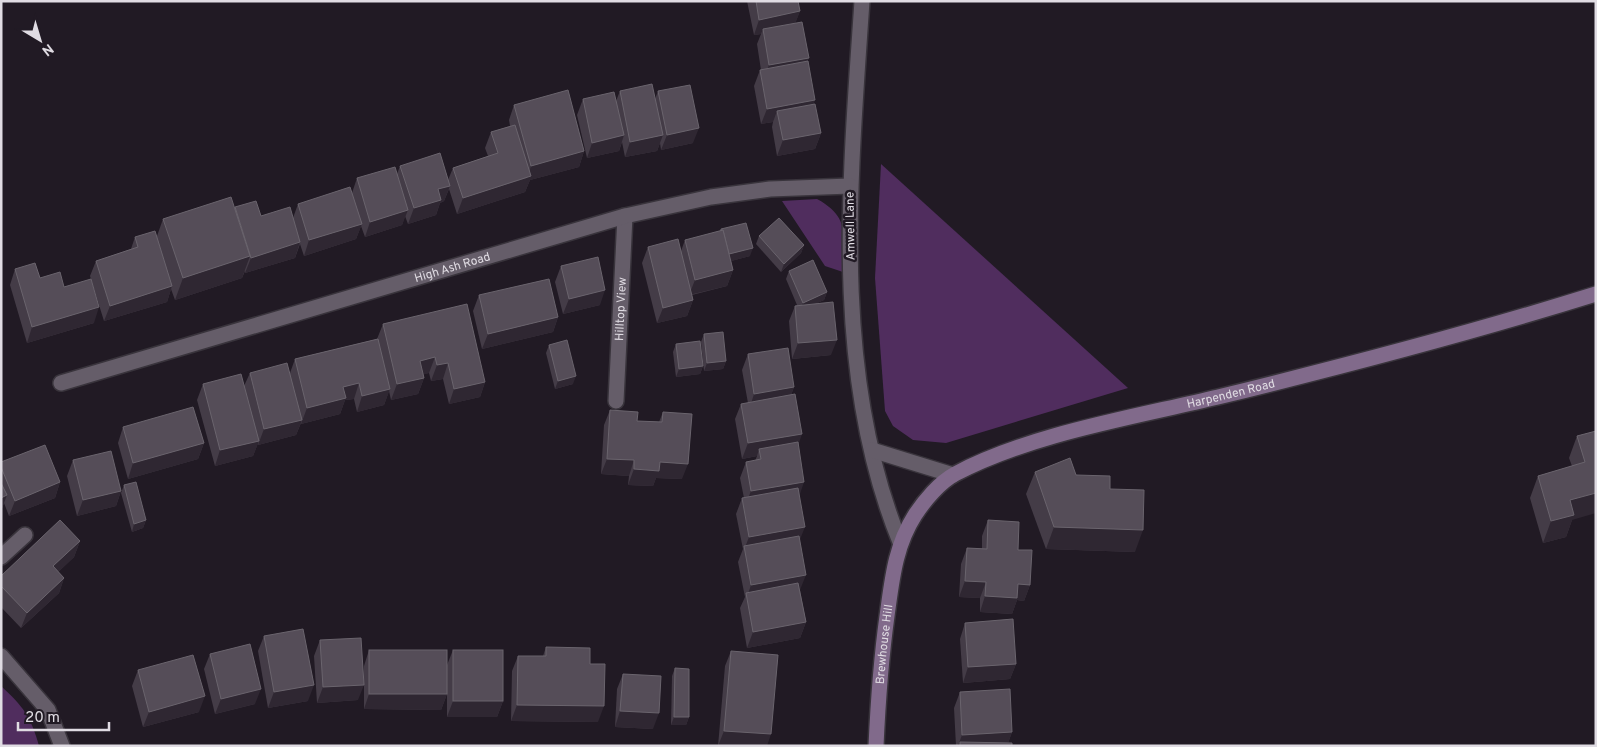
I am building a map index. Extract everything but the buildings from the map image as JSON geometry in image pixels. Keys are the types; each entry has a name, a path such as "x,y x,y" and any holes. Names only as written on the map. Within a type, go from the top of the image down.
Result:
{"street":[{"name":"Amwell Lane","path":"862,1 850,186 852,283 859,395 885,507 900,542"},
{"name":"High Ash Road","path":"61,383 625,216 711,197 770,189 850,186"},
{"name":"Hilltop View","path":"616,401 625,216"},
{"name":"Harpenden Road","path":"900,542 916,514 931,494 952,475 1001,454 1053,437 1241,391 1512,320 1596,294"},
{"path":"872,450 952,475"},
{"path":"1,557 25,535"},
{"name":"Brewhouse Hill","path":"876,746 879,678 900,542"},
{"path":"1,656 48,710 62,746"}],"shaded area":[{"path":"881,164 1128,388 946,443 913,440 893,426 885,411 875,278"},
{"path":"817,199 828,206 841,221 844,239 843,272 825,266 782,201"},
{"path":"1,686 25,713 33,727 39,746 1,746"}]}
